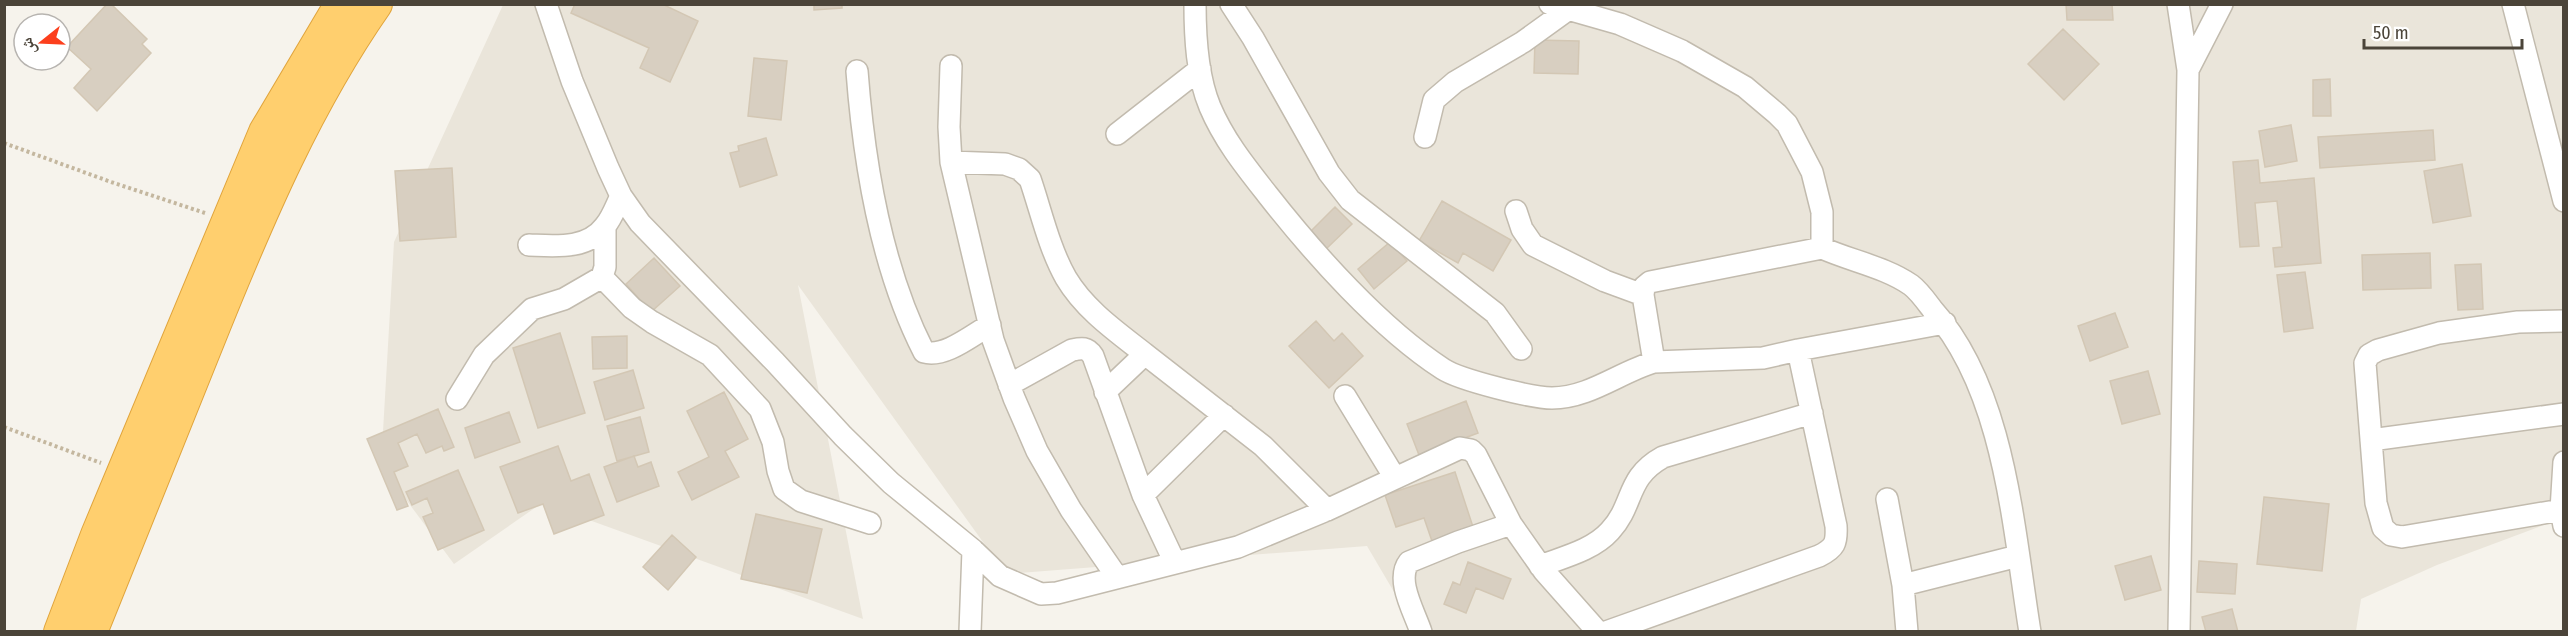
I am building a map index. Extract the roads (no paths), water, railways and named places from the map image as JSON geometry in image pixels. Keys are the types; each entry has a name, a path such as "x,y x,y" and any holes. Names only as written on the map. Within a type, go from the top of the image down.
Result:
{"highway":[{"path":"60,632 124,471 265,132 341,4"},
{"path":"91,632 258,219 308,114 344,51 376,4"}],"street":[{"path":"546,4 551,26 572,81 621,196 640,223 776,362 843,436 891,483 973,550 1000,576 1041,594 1057,593 1238,547 1327,510 1460,448 1471,450 1476,455 1511,524 1540,566 1598,632"},
{"path":"1195,4 1195,29 1200,69 1210,106 1232,149 1295,230 1398,335 1446,371 1528,396 1554,398 1582,393 1635,368 1654,362 1763,358 1945,323"},
{"path":"1231,4 1329,173 1350,200 1495,313 1521,349"},
{"path":"2178,4 2188,70 2180,632"},
{"path":"2188,70 2222,4"},
{"path":"2513,4 2557,148 2564,201"},
{"path":"1425,137 1434,100 1455,82 1523,42 1558,8 1620,24 1682,51 1745,87 1787,124 1812,172 1822,212 1822,249"},
{"path":"951,66 949,127 951,162 993,340 1037,451 1071,510 1117,577"},
{"path":"1116,134 1200,69"},
{"path":"857,71 862,136 876,208 890,264 924,352 932,354 944,351 990,325"},
{"path":"951,162 1005,164 1019,169 1030,179 1058,264 1090,308 1263,446 1327,510"},
{"path":"529,245 565,247 586,241 605,227 621,196"},
{"path":"1516,210 1522,229 1533,245 1605,281 1643,295"},
{"path":"457,399 484,355 532,309 564,299 602,277 605,267 605,227"},
{"path":"1654,362 1643,295 1644,287 1650,282 1822,249 1877,268 1911,285 1945,323 1979,384 1995,434 2030,632"},
{"path":"602,277 632,308 710,355 760,409 773,442 784,489 801,501 870,523"},
{"path":"2564,321 2518,322 2439,333 2378,350 2369,355 2365,363 2376,503 2383,528 2391,535 2402,537 2562,518 2564,462"},
{"path":"1009,385 1072,350 1083,348 1089,350 1143,495 1175,563"},
{"path":"1606,632 1819,556 1834,548 1837,541 1836,526 1798,350"},
{"path":"1106,392 1145,354"},
{"path":"1345,396 1395,478"},
{"path":"1540,566 1595,544 1610,532 1618,521 1638,478 1647,466 1663,458 1812,413"},
{"path":"2371,440 2564,414"},
{"path":"1143,495 1224,415"},
{"path":"1887,499 1903,585 1907,632"},
{"path":"1421,632 1403,580 1404,568 1409,562 1511,524"},
{"path":"970,632 973,550"},
{"path":"1903,585 2018,556"}]}
